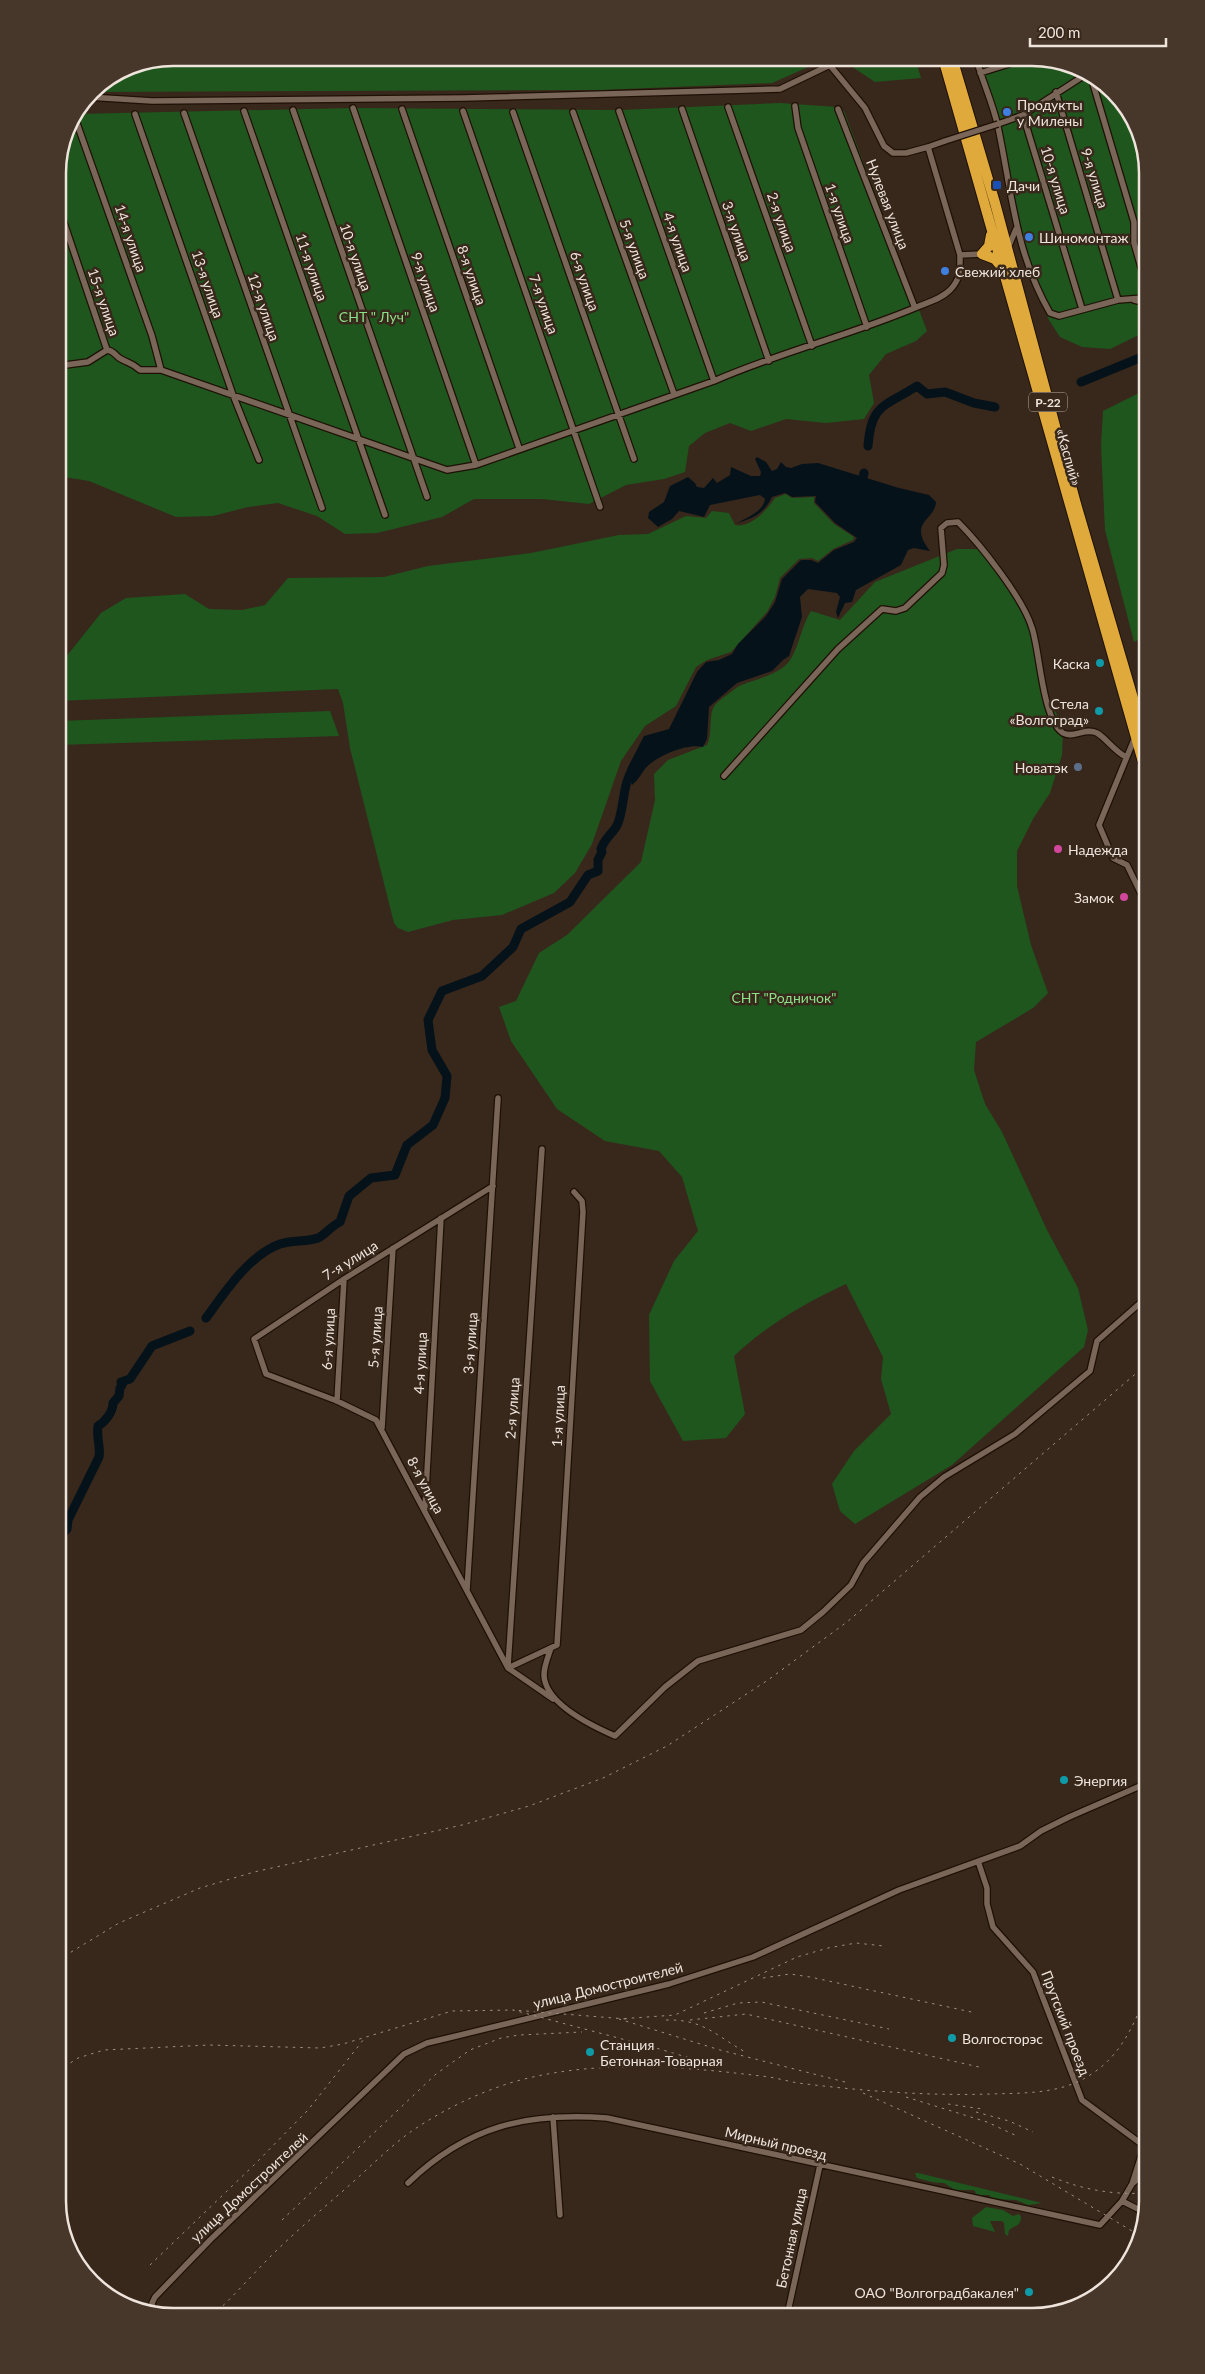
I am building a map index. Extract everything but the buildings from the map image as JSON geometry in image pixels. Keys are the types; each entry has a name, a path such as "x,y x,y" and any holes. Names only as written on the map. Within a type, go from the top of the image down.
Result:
{"highway":[{"name":"«Каспий»","path":"945,66 991,232 1139,734"},
{"name":"«Каспий»","path":"954,66 1007,250 1139,734"},
{"path":"991,232 989,246 982,254 995,259 1001,266"}],"street":[{"path":"98,98 152,101 464,98 780,89 828,66"},
{"path":"831,66 865,108 884,146 894,153 906,153 928,147 1024,115 1056,92 1080,78"},
{"path":"978,66 998,124 1016,229 1028,267 1050,313 1059,316 1118,300 1139,299"},
{"path":"980,72 1001,66"},
{"path":"1094,86 1134,222 1134,242 1139,259"},
{"name":"9-я улица","path":"1056,92 1118,300"},
{"name":"1-я улица","path":"795,106 798,128 867,327"},
{"name":"2-я улица","path":"728,107 812,346"},
{"name":"9-я улица","path":"353,108 476,465"},
{"name":"8-я улица","path":"402,109 519,448"},
{"name":"3-я улица","path":"682,109 769,361"},
{"name":"Нулевая улица","path":"838,109 915,308"},
{"name":"10-я улица","path":"293,110 412,459 427,496"},
{"name":"7-я улица","path":"462,110 600,507"},
{"name":"11-я улица","path":"244,111 386,515"},
{"name":"4-я улица","path":"619,111 714,381"},
{"name":"6-я улица","path":"513,112 634,459"},
{"name":"5-я улица","path":"573,112 674,394"},
{"name":"12-я улица","path":"184,113 322,508"},
{"name":"13-я улица","path":"135,114 233,395 259,460"},
{"name":"10-я улица","path":"1024,115 1082,309"},
{"name":"14-я улица","path":"78,126 148,327 161,370"},
{"path":"928,147 960,255 982,254"},
{"name":"15-я улица","path":"66,229 107,350 113,351 121,359 130,362 140,370 161,370 447,470 476,465 519,448 714,381 745,368 908,313 915,308 937,300 950,289 960,277 960,255"},
{"path":"1007,250 1016,229"},
{"path":"1134,300 1139,301"},
{"path":"66,364 88,362 107,350"},
{"path":"724,776 838,649 869,619 882,609 896,611 905,608 942,573 944,565 941,528 947,523 958,522 1011,588 1032,627 1048,705 1062,733 1069,735 1083,731 1097,733 1112,748 1126,757"},
{"path":"1139,734 1126,757 1099,825 1113,858 1127,865 1139,888"},
{"name":"3-я улица","path":"467,1590 498,1098"},
{"name":"2-я улица","path":"508,1668 542,1149"},
{"name":"7-я улица","path":"266,1374 254,1339 344,1279 493,1186"},
{"name":"1-я улица","path":"550,1648 557,1645 583,1212 582,1201 574,1192"},
{"name":"4-я улица","path":"425,1509 441,1218"},
{"name":"5-я улица","path":"382,1428 393,1248"},
{"name":"6-я улица","path":"337,1401 344,1279"},
{"path":"550,1648 508,1668 597,1728 615,1736 665,1687 698,1661 801,1630 851,1585 863,1563 920,1497 944,1477 1015,1434 1090,1371 1096,1341 1139,1305"},
{"name":"8-я улица","path":"266,1374 337,1401 376,1420 382,1428 508,1668"},
{"path":"550,1648 544,1675 546,1686 554,1700"},
{"name":"улица Домостроителей","path":"153,2306 155,2297 210,2240 404,2054 414,2048 427,2043 669,1984 753,1957 899,1890 1020,1846 1041,1831 1069,1817 1139,1787"},
{"name":"Прутский проезд","path":"978,1861 986,1888 987,1904 993,1927 1033,1972 1082,2100 1139,2141"},
{"path":"553,2117 560,2215"},
{"name":"Мирный проезд","path":"408,2183 430,2162 489,2129 514,2122 553,2117 607,2118 1100,2225 1122,2201 1132,2184"},
{"path":"1132,2184 1139,2164"},
{"name":"Бетонная улица","path":"789,2308 820,2165"},
{"path":"1132,2184 1139,2178"},
{"path":"1122,2201 1139,2209"}],"green space":[{"path":"166,66 810,66 772,83 601,90 104,92 132,74"},
{"path":"851,66 917,66 921,78 875,82"},
{"path":"978,66 1039,66 1073,74 1097,88 1117,108 1131,132 1139,166 1139,335 1110,349 1082,347 1060,337 1049,320 1027,269 1014,229 998,130"},
{"name":"СНТ \" Луч\"","path":"780,103 837,107 844,111 927,331 916,341 886,354 869,375 874,403 864,419 826,423 786,419 751,431 730,423 705,433 689,446 685,472 664,479 626,485 589,504 542,499 474,499 442,517 377,533 345,534 317,516 278,503 248,507 213,516 176,517 89,481 66,477 66,166 74,132 84,114 353,108 621,110"},
{"path":"1139,393 1139,639 1134,642 1105,530 1101,446 1103,411"},
{"path":"786,494 792,498 814,497 814,503 834,524 854,537 853,540 833,549 818,561 812,558 799,559 780,578 775,597 767,612 731,652 707,660 696,667 676,706 645,726 621,761 592,844 575,873 554,893 502,915 453,920 408,932 398,928 394,923 350,748 343,703 338,689 66,701 66,657 101,613 126,598 185,594 209,609 242,610 265,605 288,578 384,577 428,566 531,553 619,535 648,534 686,516 706,518 712,511 729,513 735,525 741,525 753,521 768,508 775,498"},
{"name":"СНТ \"Родничок\"","path":"957,549 984,549 1034,627 1047,693 1063,728 1062,755 1050,793 1033,819 1017,851 1017,886 1031,945 1048,993 1033,1008 976,1042 974,1070 985,1104 1002,1132 1047,1230 1078,1288 1088,1330 1084,1347 952,1465 855,1524 840,1511 832,1484 854,1451 891,1414 881,1379 883,1357 846,1284 787,1316 760,1334 734,1356 745,1414 726,1438 683,1441 650,1381 649,1315 674,1261 698,1231 682,1177 659,1151 605,1141 557,1109 511,1041 499,1007 516,1001 539,953 567,935 641,862 655,800 654,774 668,760 707,745 712,713 717,703 739,686 774,673 786,665 796,648 811,611 840,620 875,582"},
{"path":"330,711 339,736 66,745 66,721"},
{"path":"915,2173 1042,2203 1028,2205 1016,2200 993,2199 989,2195 974,2195 976,2193 974,2190 955,2190 944,2183 917,2178"},
{"path":"986,2207 1003,2210 1013,2216 1019,2214 1021,2217 1020,2222 1009,2230 1008,2236 1005,2234 1002,2221 990,2221 995,2232 973,2226 972,2218"}],"shaded area":[{"path":"757,457 766,462 772,471 777,469 781,462 786,467 791,468 802,464 818,463 899,488 929,495 936,502 935,508 924,522 921,533 930,551 914,548 908,550 901,565 856,590 852,602 845,603 838,618 836,612 840,597 837,593 808,589 800,597 802,617 789,656 772,671 737,683 709,707 707,739 703,747 697,746 675,750 655,760 632,785 627,769 644,736 669,729 697,672 706,662 719,660 732,654 738,644 766,616 775,602 782,579 801,560 811,560 818,563 834,550 854,542 857,538 835,523 815,502 816,496 792,497 785,493 772,497 765,508 757,515 736,524 758,511 764,504 765,499 760,495 710,505 704,517 679,511 672,519 658,527 648,518 649,512 664,502 670,486 688,477 697,487 704,488 713,478 717,483 730,475 731,467 751,476 760,476 761,472 755,459"}],"waterway":[{"path":"1081,382 1139,358"},
{"path":"868,446 872,422 876,414 888,403 917,386 927,394 945,392 974,403 995,407"},
{"path":"861,488 864,473"},
{"path":"206,1318 238,1275 258,1257 280,1244 320,1237 340,1222 349,1196 371,1178 395,1175 407,1145 433,1125 445,1098 447,1076 432,1050 428,1020 442,991 482,976 513,947 521,929 570,902 588,875 598,871 601,849 618,823 627,780 634,767"},
{"path":"66,1530 68,1520 99,1457 98,1426 106,1419 113,1403 119,1396 121,1382 130,1379 152,1346 190,1331"}],"railway":[{"path":"66,1955 119,1923 200,1888 254,1872 462,1825 529,1806 603,1778 667,1746 768,1680 847,1622 1139,1371"},
{"path":"845,2082 720,2050 619,2019 675,2015 797,1957 828,1948 856,1943 884,1946"},
{"path":"763,1978 790,1974 810,1977 976,2013"},
{"path":"704,2013 738,2003 761,2002 889,2029"},
{"path":"626,2019 513,2010 720,2067"},
{"path":"66,2066 78,2058 104,2050 209,2045 320,2048 343,2044 452,2011 513,2010"},
{"path":"220,2308 290,2238 384,2153 409,2133 445,2111 497,2087 540,2075 571,2070 667,2067 730,2072 771,2077 798,2083 894,2092 967,2094 1042,2091 1067,2086 1090,2075 1101,2067 1118,2049 1139,2011"},
{"path":"690,2020 746,2014 979,2067"},
{"path":"666,2020 679,2020 700,2026 747,2053"},
{"path":"282,2220 436,2074 470,2050 501,2038 519,2035 582,2032"},
{"path":"150,2265 308,2110 364,2039"},
{"path":"863,2093 1020,2164 1134,2232"},
{"path":"906,2097 987,2122 1019,2137"},
{"path":"948,2104 982,2109"},
{"path":"976,2112 1009,2121 1033,2132"},
{"path":"1052,2177 1099,2191 1139,2193"}],"place":[{"name":"Продукты у Милены","path":"1007,112"},
{"name":"Дачи","path":"997,185"},
{"name":"Шиномонтаж","path":"1029,237"},
{"name":"Свежий хлеб","path":"945,271"},
{"name":"Каска","path":"1100,663"},
{"name":"Стела «Волгоград»","path":"1099,711"},
{"name":"Новатэк","path":"1078,767"},
{"name":"Надежда","path":"1058,849"},
{"name":"Замок","path":"1124,897"},
{"name":"Энергия","path":"1064,1780"},
{"name":"Волгосторэс","path":"952,2038"},
{"name":"Станция Бетонная-Товарная","path":"590,2052"},
{"name":"ОАО \"Волгоградбакалея\"","path":"1029,2292"}]}
